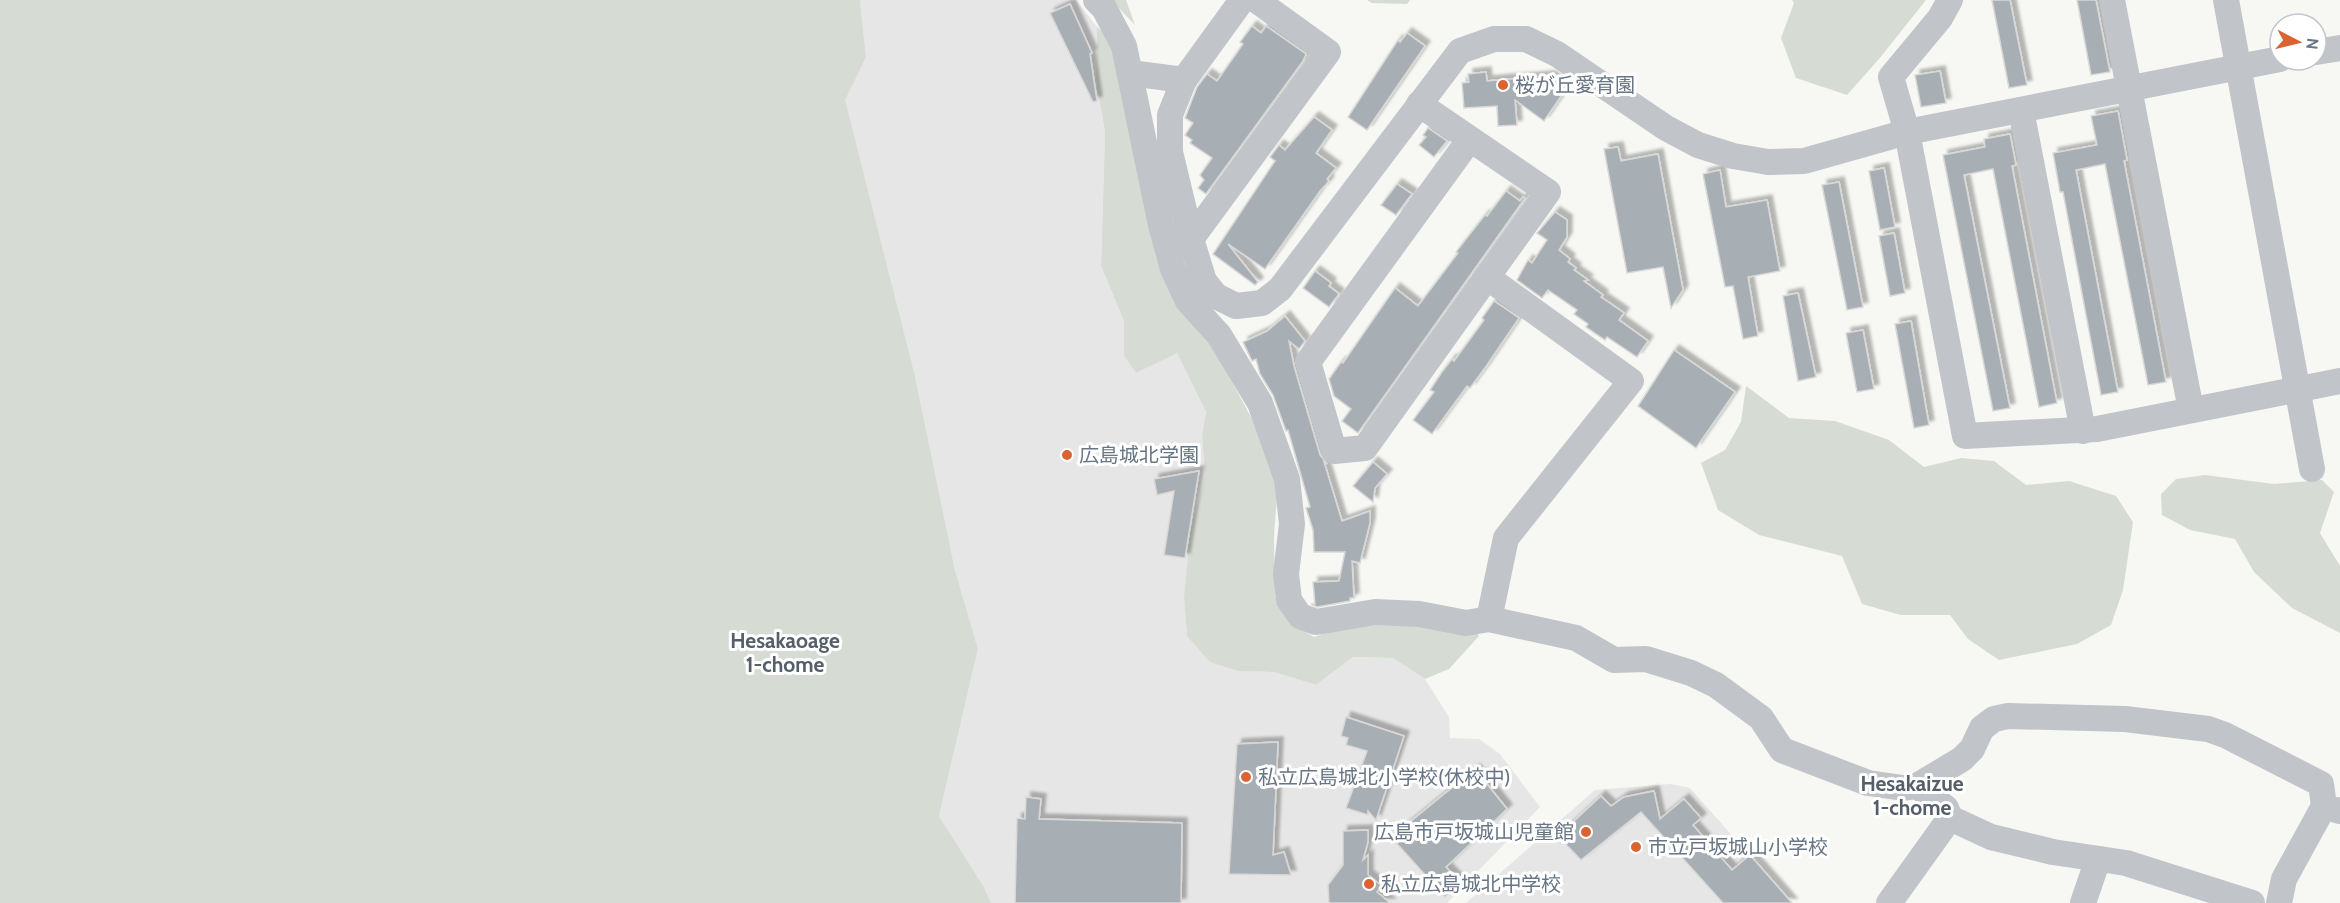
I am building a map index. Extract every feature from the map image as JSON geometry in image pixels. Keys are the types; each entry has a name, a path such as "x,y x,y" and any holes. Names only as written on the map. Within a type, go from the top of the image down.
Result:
{"street":[{"path":"1096,0 1104,8 1124,46 1161,225 1173,269 1188,301 1219,335 1260,403 1287,479 1292,524 1286,574 1289,600 1300,616 1316,622 1376,612 1419,614 1466,623 1489,619 1576,638 1614,660 1646,659 1691,673 1716,685 1761,718 1782,750 1868,783 1903,788 1917,786 1962,759 1972,749 1982,728 1994,719 2008,716 2125,719 2208,729 2225,735 2321,784 2332,808 2284,879 2278,903"},
{"path":"1242,0 1184,80 1170,115 1170,152 1191,239 1204,281 1216,296 1236,306 1262,303 1280,289 1460,51 1494,39 1526,39 1557,54 1666,128 1698,145 1733,156 1768,162 1804,161 1907,132 2268,61"},
{"path":"1191,239 1328,52 1256,0"},
{"path":"1950,0 1940,18 1892,77 1907,132 1965,436 2083,431 2340,381"},
{"path":"2112,0 2191,410"},
{"path":"2226,0 2312,470"},
{"path":"1130,74 1184,80"},
{"path":"1419,104 1548,192 1365,448 1334,451 1308,362 1470,139"},
{"path":"2021,110 2083,431"},
{"path":"1487,277 1631,381 1506,538 1489,619"},
{"path":"1917,786 1946,808 1950,818 1991,837 2053,852 2126,863 2252,903"},
{"path":"1888,903 1950,818"},
{"path":"2083,903 2098,859"}],"shaded area":[{"path":"0,0 860,0 866,57 845,100 915,376 955,570 978,649 939,816 984,887 991,903 0,903"},
{"name":"広島城北学園","path":"860,0 1076,0 1097,27 1096,80 1105,132 1101,266 1124,321 1124,356 1136,373 1177,352 1206,412 1202,435 1205,475 1191,534 1184,597 1187,636 1238,671 1274,672 1316,685 1353,657 1393,658 1425,679 1449,717 1450,738 1479,739 1500,754 1540,807 1447,903 991,903 984,887 939,816 978,649 955,570 915,376 844,100 866,57"},
{"path":"1111,0 1126,0 1135,25"},
{"path":"1367,0 1410,0 1407,4 1372,3"},
{"path":"1792,0 1926,0 1847,95 1796,78 1781,38 1794,3"},
{"path":"1097,27 1107,35 1120,63 1147,189 1156,257 1174,296 1210,340 1263,440 1278,482 1274,536 1275,596 1295,626 1314,637 1351,624 1473,624 1479,636 1449,669 1425,679 1393,658 1353,657 1316,685 1274,672 1238,671 1210,662 1187,636 1184,597 1190,534 1205,475 1202,435 1206,412 1177,353 1136,373 1124,356 1124,321 1101,266 1105,132 1096,80"},
{"path":"1746,386 1789,418 1835,421 1889,440 1924,467 1961,458 1994,461 2026,485 2069,481 2116,496 2133,522 2123,590 2111,625 2077,644 1999,660 1968,639 1950,615 1901,615 1862,604 1842,556 1759,535 1718,510 1701,463 1725,450 1741,422"},
{"path":"2205,475 2274,484 2322,480 2334,492 2320,533 2340,566 2340,633 2292,608 2254,572 2235,539 2190,530 2162,515 2161,494 2176,479"},
{"name":"市立戸坂城山小学校","path":"1671,784 1690,788 1792,903 1466,903 1595,790"}],"building":[{"path":"1992,0 2010,0 2027,85 2009,88"},
{"path":"2077,0 2096,0 2110,72 2091,75"},
{"path":"1070,4 1092,53 1090,54 1097,101 1093,102 1050,13"},
{"path":"1252,26 1261,33 1266,26 1306,54 1206,194 1198,188 1204,180 1200,175 1212,158 1190,143 1192,140 1185,135 1193,123 1185,118 1197,87 1207,74 1217,81 1243,44 1240,42"},
{"path":"1407,33 1425,46 1367,130 1348,117 1398,40 1400,42"},
{"path":"1940,71 1946,103 1921,107 1915,75"},
{"path":"1486,72 1487,81 1550,76 1556,80 1564,92 1544,121 1515,100 1517,125 1498,126 1497,106 1464,108 1462,83 1469,82 1468,74"},
{"path":"2118,111 2127,160 2124,161 2166,382 2148,385 2105,164 2076,170 2118,392 2101,395 2063,192 2060,192 2053,153 2097,145 2091,116"},
{"path":"1314,117 1332,130 1316,153 1336,168 1327,179 1329,181 1265,269 1228,244 1258,282 1255,285 1213,254 1275,161 1270,157 1279,145 1285,150"},
{"path":"1428,128 1447,141 1434,157 1419,145 1426,137 1423,135"},
{"path":"2010,134 2016,165 2012,166 2057,403 2039,407 1993,169 1964,175 2010,408 1993,411 1943,155 1985,147 1984,139"},
{"path":"1618,147 1621,161 1658,154 1683,290 1671,308 1663,267 1627,273 1604,149"},
{"path":"1884,168 1895,227 1880,230 1869,171"},
{"path":"1720,170 1726,207 1767,200 1780,271 1748,277 1758,336 1743,339 1733,286 1725,287 1703,174"},
{"path":"1839,182 1863,307 1847,310 1822,185"},
{"path":"1397,184 1412,194 1396,215 1381,205"},
{"path":"1506,191 1520,201 1523,197 1525,198 1358,433 1342,421 1351,409 1334,396 1329,379 1341,362 1343,363 1395,288 1418,306 1458,253 1456,252"},
{"path":"1555,212 1567,220 1567,237 1559,250 1570,259 1568,262 1576,268 1574,270 1588,280 1584,281 1603,295 1601,297 1624,313 1619,320 1648,341 1637,357 1607,337 1605,340 1586,327 1588,324 1574,314 1577,310 1548,290 1542,298 1517,280 1528,260 1532,263 1547,240 1537,233"},
{"path":"1894,233 1905,293 1890,296 1879,236"},
{"path":"1315,271 1331,283 1329,286 1339,294 1329,307 1303,288"},
{"path":"1798,293 1816,377 1798,381 1783,296"},
{"path":"1494,301 1519,318 1470,388 1467,386 1432,434 1413,420 1434,392 1430,390 1442,372 1452,359 1454,361 1484,320 1482,318"},
{"path":"1285,316 1305,341 1299,349 1289,341 1320,455 1327,464 1324,462 1342,521 1370,511 1370,523 1360,563 1352,561 1354,598 1350,598 1350,601 1317,607 1311,604 1315,604 1313,582 1339,581 1345,552 1314,552 1313,530 1306,508 1310,507 1288,430 1286,431 1273,395 1260,374 1256,359 1252,361 1243,342 1267,331"},
{"path":"1911,321 1929,425 1914,428 1895,324"},
{"path":"1863,330 1874,389 1857,392 1846,333"},
{"path":"1674,350 1735,392 1696,448 1638,406"},
{"path":"1373,462 1387,474 1375,488 1373,502 1353,486"},
{"path":"1199,471 1185,558 1164,555 1174,491 1157,495 1154,479"},
{"path":"1346,717 1404,736 1376,820 1368,811 1368,815 1346,808 1367,751 1346,745 1348,738 1341,736"},
{"path":"1278,742 1273,855 1284,852 1291,875 1229,874 1237,744"},
{"path":"1475,769 1507,809 1446,867 1461,883 1445,897 1391,837 1400,829 1415,829 1405,826"},
{"path":"1654,791 1660,819 1684,799 1701,818 1693,825 1732,870 1750,855 1792,903 1723,903 1641,812 1581,860 1558,836 1601,796 1611,806 1624,797"},
{"path":"1026,797 1041,799 1039,819 1182,823 1181,903 1015,903 1017,818 1025,819"},
{"path":"1368,830 1368,842 1363,860 1368,855 1368,875 1382,886 1377,892 1390,903 1329,903 1328,885 1343,865 1343,831"}],"place":[{"name":"桜が丘愛育園","path":"1503,85"},
{"name":"広島城北学園","path":"1067,455"},
{"name":"私立広島城北小学校(休校中)","path":"1246,777"},
{"name":"広島市戸坂城山児童館","path":"1586,832"},
{"name":"市立戸坂城山小学校","path":"1636,847"},
{"name":"私立広島城北中学校","path":"1369,884"}],"district":[{"name":"Hesakaoage 1-chome","path":"785,653"},
{"name":"Hesakaizue 1-chome","path":"1912,796"}]}
